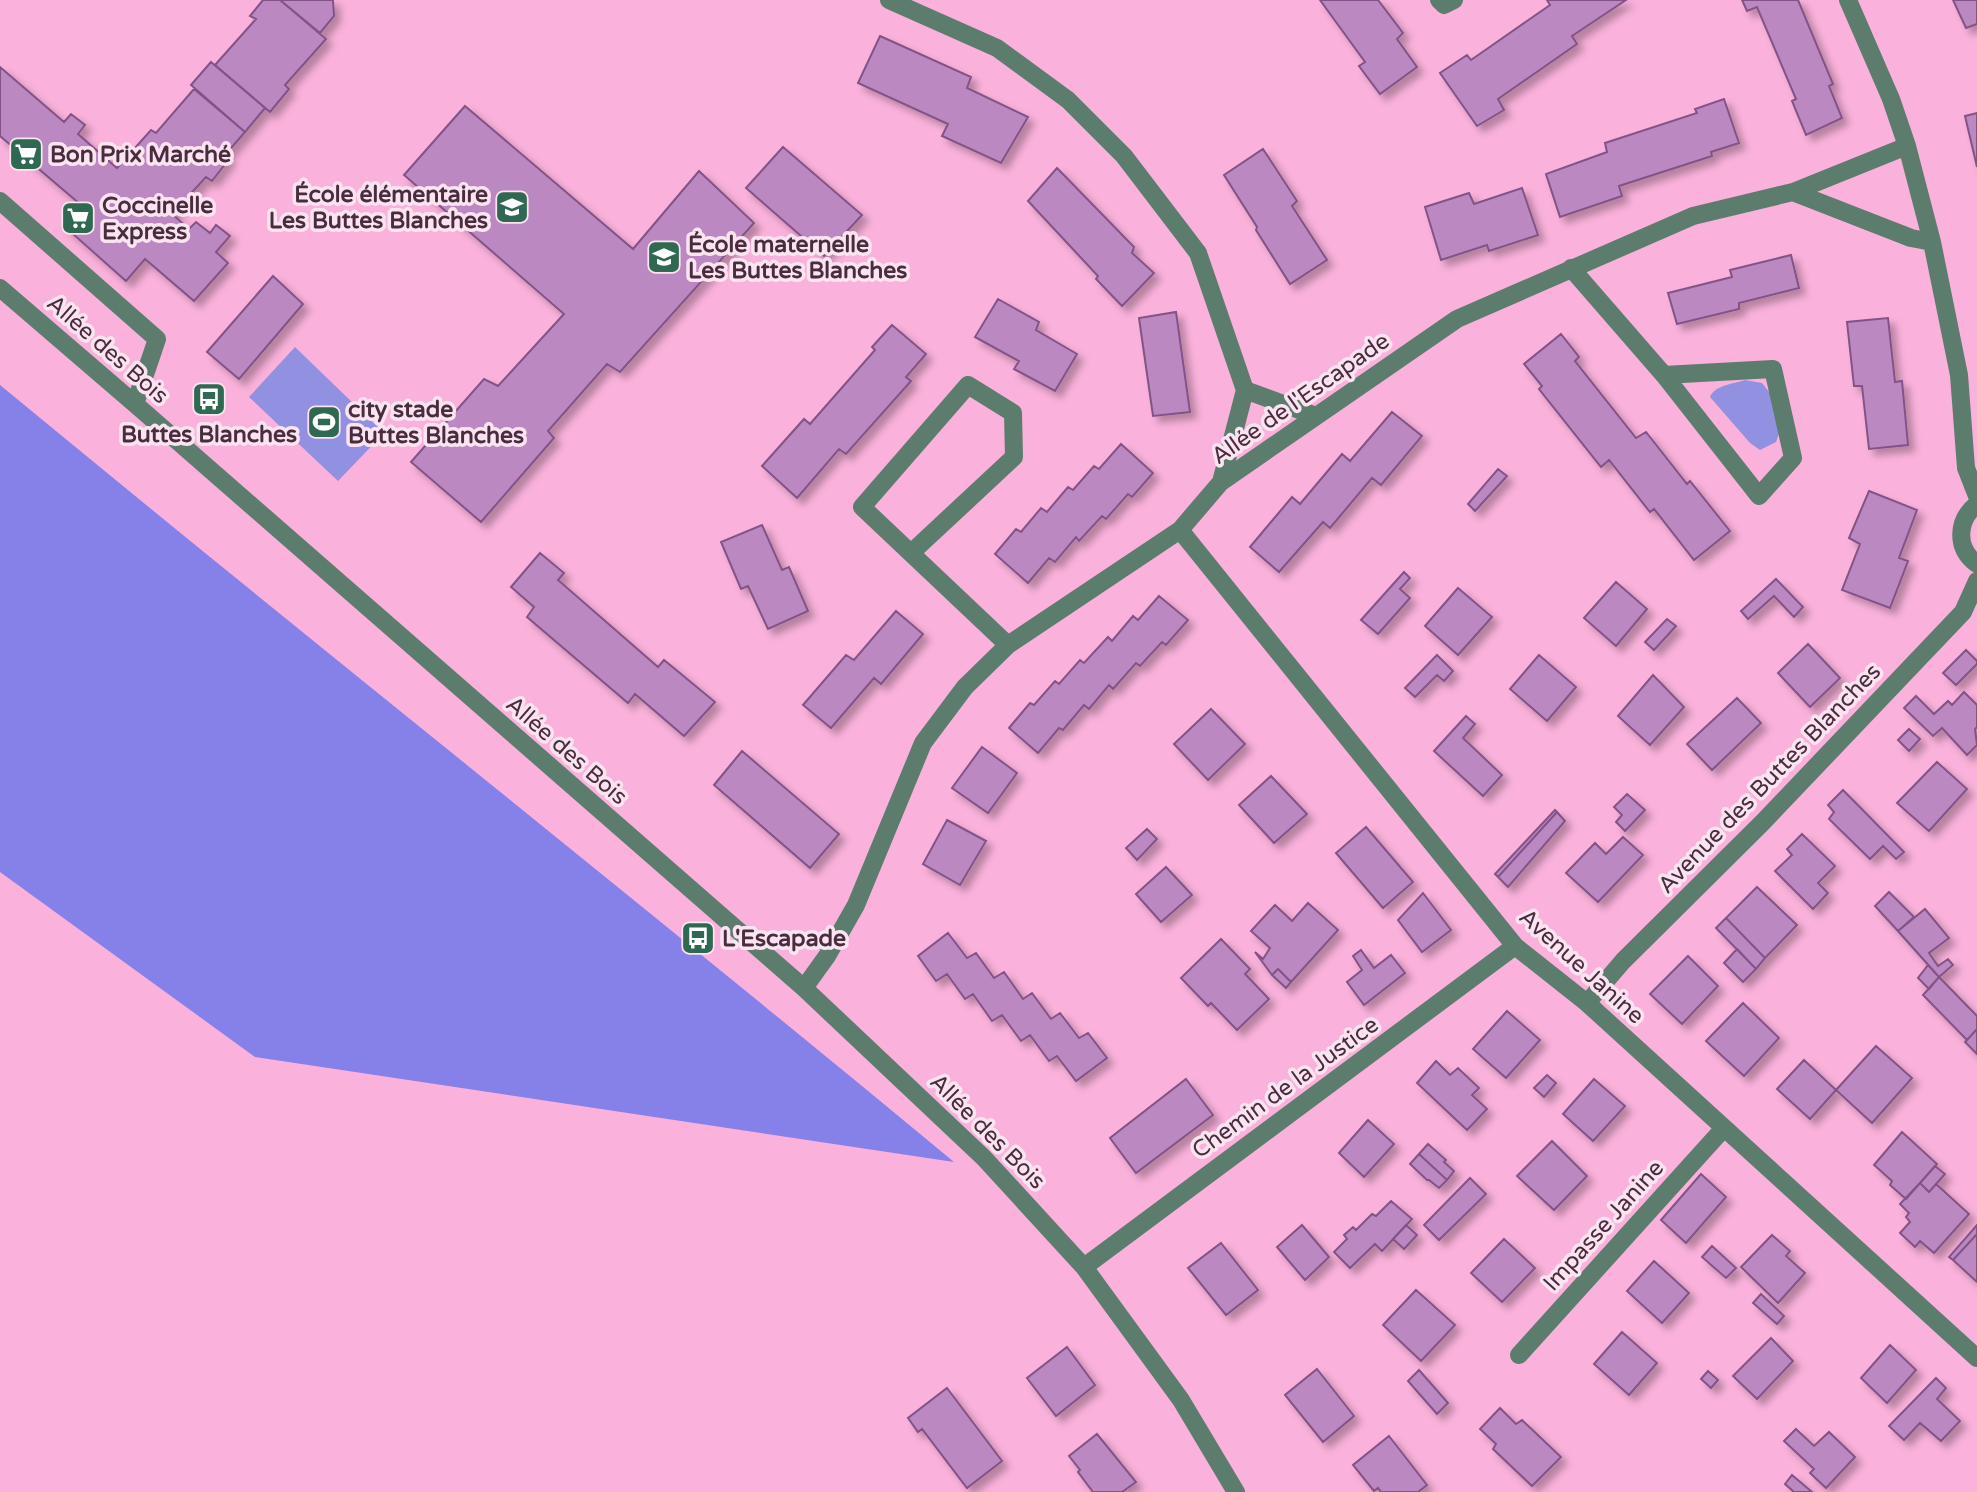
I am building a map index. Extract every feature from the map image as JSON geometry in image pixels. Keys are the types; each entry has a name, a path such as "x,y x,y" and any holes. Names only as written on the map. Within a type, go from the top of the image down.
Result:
{"street":[{"path":"889,0 997,48 1068,100 1124,156 1198,253 1245,390 1221,482"},
{"path":"1438,0 1444,5 1454,0"},
{"path":"1848,0 1891,99 1908,146 1932,243 1959,375 1966,468 1977,496"},
{"name":"Allée de l'Escapade","path":"804,988 827,956 856,905 923,743 965,687 1008,645 1180,530 1221,482 1457,318 1693,216 1793,192 1908,146"},
{"path":"1793,192 1911,238 1932,243"},
{"path":"0,201 157,339 135,404"},
{"path":"1571,268 1664,375 1759,496 1793,458 1773,369 1664,375"},
{"name":"Allée des Bois","path":"0,288 804,988 984,1158 1084,1267 1181,1400 1236,1492"},
{"path":"911,553 1014,457 1013,413 968,385 862,507 1008,645"},
{"path":"1245,390 1316,416"},
{"path":"1977,504 1964,519 1961,530 1966,552 1977,564"},
{"name":"Avenue Janine","path":"1180,530 1515,946 1587,1003 1977,1358"},
{"name":"Avenue des Buttes Blanches","path":"1587,1003 1623,961 1970,617 1977,582"},
{"name":"Chemin de la Justice","path":"1084,1267 1515,946"},
{"name":"Impasse Janine","path":"1519,1355 1724,1128"}],"shaded area":[{"name":"city stade Buttes Blanches","path":"295,347 384,433 338,481 249,397"},
{"path":"1745,380 1762,383 1770,393 1780,431 1776,442 1760,450 1750,443 1710,397 1720,387"},
{"path":"0,385 954,1162 255,1057 0,872"}],"building":[{"path":"263,0 280,0 326,39 285,85 289,89 270,112 215,65 256,19 250,16"},
{"path":"280,0 333,0 334,16 320,33"},
{"path":"1320,0 1378,0 1403,33 1397,39 1417,67 1380,94 1359,66 1365,62"},
{"path":"1547,0 1626,0 1572,36 1577,44 1498,99 1504,110 1477,126 1440,73 1467,55 1471,60 1550,5"},
{"path":"1742,0 1798,0 1833,84 1829,86 1842,118 1806,135 1792,101 1796,99 1757,7 1747,11"},
{"path":"1953,0 1977,0 1977,24 1966,28"},
{"path":"880,36 971,77 967,88 1028,117 1001,163 942,136 948,124 858,83"},
{"path":"211,62 265,108 245,132 191,85"},
{"path":"0,67 64,122 71,114 85,125 78,134 117,168 151,130 156,133 194,89 245,132 225,155 229,159 212,181 206,177 172,214 189,229 196,222 210,233 216,225 230,236 216,252 228,263 194,301 145,259 126,281 64,226 81,205 0,136"},
{"path":"1724,99 1739,143 1711,152 1712,156 1619,186 1622,196 1560,217 1546,174 1607,152 1605,143 1697,113 1695,109"},
{"path":"465,106 633,249 699,171 754,223 620,372 607,364 548,431 554,438 481,522 411,462 484,379 498,386 564,314 404,175"},
{"path":"1977,113 1977,167 1965,116"},
{"path":"783,147 862,215 824,256 746,188"},
{"path":"1263,149 1297,201 1292,206 1327,260 1290,284 1224,175"},
{"path":"1057,168 1134,247 1132,253 1154,273 1122,306 1096,279 1098,276 1028,201"},
{"path":"1522,188 1538,235 1489,251 1487,245 1441,260 1425,207 1469,193 1474,204"},
{"path":"1791,255 1799,288 1739,303 1739,309 1677,324 1668,293 1732,277 1730,270"},
{"path":"273,276 303,304 239,379 207,352"},
{"path":"998,299 1039,322 1036,330 1077,354 1055,391 1014,369 1019,361 975,337"},
{"path":"1176,312 1190,412 1153,416 1139,318"},
{"path":"1888,318 1895,382 1902,381 1908,445 1869,449 1862,386 1854,386 1847,322"},
{"path":"892,325 926,354 906,377 911,381 846,454 839,449 797,498 762,466 804,419 810,424 875,350 872,347"},
{"path":"1561,334 1579,357 1575,361 1636,438 1646,432 1687,484 1690,481 1730,531 1694,560 1654,509 1650,512 1609,460 1601,467 1539,389 1542,386 1524,364"},
{"path":"1392,412 1422,436 1381,485 1372,478 1330,528 1323,522 1279,572 1250,547 1292,497 1300,504 1342,454 1350,461"},
{"path":"1121,444 1153,473 1132,497 1128,494 1106,519 1102,516 1079,541 1076,537 1055,562 1049,558 1028,583 995,554 1016,529 1021,532 1041,508 1047,512 1068,487 1073,490 1094,466 1099,469"},
{"path":"1498,469 1507,476 1475,511 1468,504"},
{"path":"1869,491 1917,510 1899,558 1908,561 1890,608 1842,590 1860,544 1849,538"},
{"path":"762,525 782,570 789,567 808,611 768,629 748,586 741,589 721,542"},
{"path":"540,553 564,573 558,580 658,667 664,660 715,702 684,736 635,694 628,703 527,617 534,607 511,587"},
{"path":"1404,572 1410,578 1400,589 1410,598 1378,634 1361,620"},
{"path":"1776,579 1803,607 1794,617 1774,596 1748,619 1741,611"},
{"path":"1616,582 1647,609 1616,646 1584,618"},
{"path":"1458,588 1492,617 1458,655 1425,626"},
{"path":"1159,596 1188,620 1166,645 1162,642 1140,666 1136,663 1113,689 1109,685 1089,709 1084,705 1063,730 1059,728 1038,753 1009,728 1030,703 1034,705 1055,681 1059,684 1080,660 1084,663 1108,637 1112,641 1133,616 1138,620"},
{"path":"896,611 923,634 881,684 874,678 831,728 803,705 846,655 854,660"},
{"path":"1667,619 1676,626 1654,650 1645,642"},
{"path":"1808,644 1840,678 1810,707 1778,673"},
{"path":"1966,650 1977,664 1956,685 1943,673"},
{"path":"1437,655 1453,671 1444,681 1437,675 1415,697 1405,688"},
{"path":"1539,655 1576,687 1547,721 1510,689"},
{"path":"1653,675 1684,707 1650,745 1618,716"},
{"path":"1964,692 1977,705 1977,745 1967,755 1942,728 1933,736 1904,708 1916,696 1934,714 1948,701 1952,705"},
{"path":"1737,698 1761,723 1712,770 1687,744"},
{"path":"1211,709 1245,744 1208,780 1174,744"},
{"path":"1466,716 1475,724 1463,738 1502,775 1483,796 1434,751"},
{"path":"1909,729 1920,739 1909,751 1898,740"},
{"path":"982,747 1017,773 988,813 952,788"},
{"path":"742,751 839,834 810,868 714,785"},
{"path":"1937,762 1967,789 1929,831 1897,803"},
{"path":"1271,776 1307,814 1274,843 1239,805"},
{"path":"1843,790 1904,852 1896,859 1883,846 1870,859 1829,819 1834,812 1828,805"},
{"path":"1627,794 1645,810 1625,831 1616,822 1622,815 1614,807"},
{"path":"1555,810 1557,812 1498,877 1495,874"},
{"path":"1557,812 1565,821 1508,887 1498,877"},
{"path":"947,820 986,841 960,885 923,864"},
{"path":"1366,827 1413,882 1383,908 1336,853"},
{"path":"1147,829 1157,839 1137,860 1126,848"},
{"path":"1802,834 1835,866 1818,883 1828,893 1813,909 1775,871 1792,855 1787,849"},
{"path":"1623,837 1643,855 1598,902 1566,873 1595,843 1606,854"},
{"path":"1166,867 1192,895 1161,922 1136,894"},
{"path":"1757,887 1797,925 1765,958 1726,918"},
{"path":"1889,892 1914,917 1898,931 1875,906"},
{"path":"1423,893 1451,930 1422,952 1398,920"},
{"path":"1308,903 1338,930 1291,982 1278,969 1272,975 1255,952 1263,959 1270,948 1251,931 1275,905 1292,921"},
{"path":"1925,909 1949,938 1929,953 1938,966 1948,959 1953,965 1939,977 1898,931"},
{"path":"1726,918 1765,958 1756,969 1716,928"},
{"path":"948,933 967,958 976,953 994,978 1004,972 1023,999 1032,993 1051,1019 1060,1013 1079,1038 1088,1033 1107,1058 1076,1081 1057,1056 1049,1061 1030,1035 1021,1041 1002,1015 992,1021 973,994 965,999 947,974 936,981 918,956"},
{"path":"1221,939 1250,969 1245,974 1269,999 1237,1030 1211,1003 1208,1006 1181,978"},
{"path":"1737,949 1756,969 1743,982 1724,963"},
{"path":"1361,950 1374,968 1391,955 1405,973 1364,1005 1347,982 1362,970 1353,956"},
{"path":"1688,956 1718,986 1682,1024 1650,994"},
{"path":"1928,965 1939,977 1929,989 1918,978"},
{"path":"1278,969 1291,982 1286,988 1272,975"},
{"path":"1939,977 1977,1016 1977,1029 1967,1040 1923,995"},
{"path":"1743,1003 1779,1038 1744,1076 1706,1041"},
{"path":"1507,1011 1540,1040 1506,1078 1473,1049"},
{"path":"1977,1029 1977,1054 1965,1042"},
{"path":"1876,1046 1912,1078 1872,1123 1836,1090"},
{"path":"1804,1060 1836,1090 1810,1119 1777,1089"},
{"path":"1436,1061 1450,1075 1458,1068 1479,1088 1472,1095 1487,1109 1467,1130 1417,1083"},
{"path":"1547,1075 1556,1083 1544,1097 1534,1088"},
{"path":"1186,1079 1213,1115 1136,1173 1110,1138"},
{"path":"1594,1079 1625,1106 1593,1141 1563,1114"},
{"path":"1368,1120 1394,1144 1364,1177 1339,1153"},
{"path":"1902,1132 1937,1164 1906,1199 1890,1185 1892,1181 1874,1165"},
{"path":"1552,1141 1587,1176 1554,1210 1517,1176"},
{"path":"1428,1144 1454,1171 1447,1180 1419,1154"},
{"path":"1419,1154 1447,1180 1439,1188 1410,1164"},
{"path":"1935,1166 1945,1174 1929,1192 1920,1183"},
{"path":"1701,1174 1726,1197 1686,1243 1661,1220"},
{"path":"1470,1178 1486,1194 1439,1240 1424,1225"},
{"path":"1920,1183 1929,1192 1936,1184 1969,1214 1934,1253 1920,1241 1915,1247 1900,1233 1910,1222 1906,1217 1909,1213 1900,1204"},
{"path":"1391,1201 1412,1219 1382,1251 1375,1244 1350,1268 1334,1252 1347,1239 1344,1235 1353,1227 1356,1230 1372,1214 1376,1216"},
{"path":"1302,1225 1329,1257 1305,1280 1277,1247"},
{"path":"1406,1225 1417,1235 1404,1249 1393,1239"},
{"path":"1977,1225 1977,1234 1953,1260 1949,1257"},
{"path":"1977,1234 1977,1282 1953,1260"},
{"path":"1772,1235 1790,1251 1786,1256 1805,1273 1778,1303 1741,1267"},
{"path":"1504,1239 1535,1268 1502,1302 1471,1273"},
{"path":"1221,1243 1258,1290 1226,1315 1188,1268"},
{"path":"1712,1246 1736,1268 1726,1278 1702,1257"},
{"path":"1654,1261 1689,1293 1662,1323 1627,1291"},
{"path":"1416,1290 1455,1325 1421,1361 1383,1325"},
{"path":"1761,1294 1784,1316 1777,1324 1753,1303"},
{"path":"1622,1332 1657,1363 1629,1395 1594,1364"},
{"path":"1771,1338 1793,1361 1757,1399 1733,1376"},
{"path":"1890,1345 1916,1370 1887,1403 1861,1378"},
{"path":"1067,1347 1095,1385 1056,1416 1027,1378"},
{"path":"1317,1369 1354,1416 1323,1442 1285,1395"},
{"path":"1419,1370 1448,1403 1437,1414 1408,1381"},
{"path":"1708,1371 1718,1380 1711,1388 1701,1379"},
{"path":"1936,1378 1946,1388 1937,1399 1960,1421 1941,1441 1920,1423 1904,1440 1889,1426"},
{"path":"947,1388 1002,1461 967,1488 922,1429 918,1432 908,1418"},
{"path":"1500,1408 1516,1424 1522,1420 1561,1457 1532,1486 1493,1449 1496,1444 1480,1429"},
{"path":"1796,1429 1814,1446 1829,1432 1855,1457 1826,1488 1810,1473 1814,1469 1784,1441"},
{"path":"1097,1434 1136,1482 1122,1492 1093,1492 1069,1456"},
{"path":"1389,1436 1427,1485 1418,1492 1381,1492 1378,1488 1374,1491 1353,1465"},
{"path":"1792,1475 1812,1492 1794,1492 1785,1484"}],"place":[{"name":"Bon Prix Marché","path":"26,154"},
{"name":"École élémentaire Les Buttes Blanches","path":"512,207"},
{"name":"Coccinelle Express","path":"78,218"},
{"name":"École maternelle Les Buttes Blanches","path":"664,257"},
{"name":"Buttes Blanches","path":"209,399"},
{"name":"city stade Buttes Blanches","path":"324,422"},
{"name":"L'Escapade","path":"698,938"}]}
